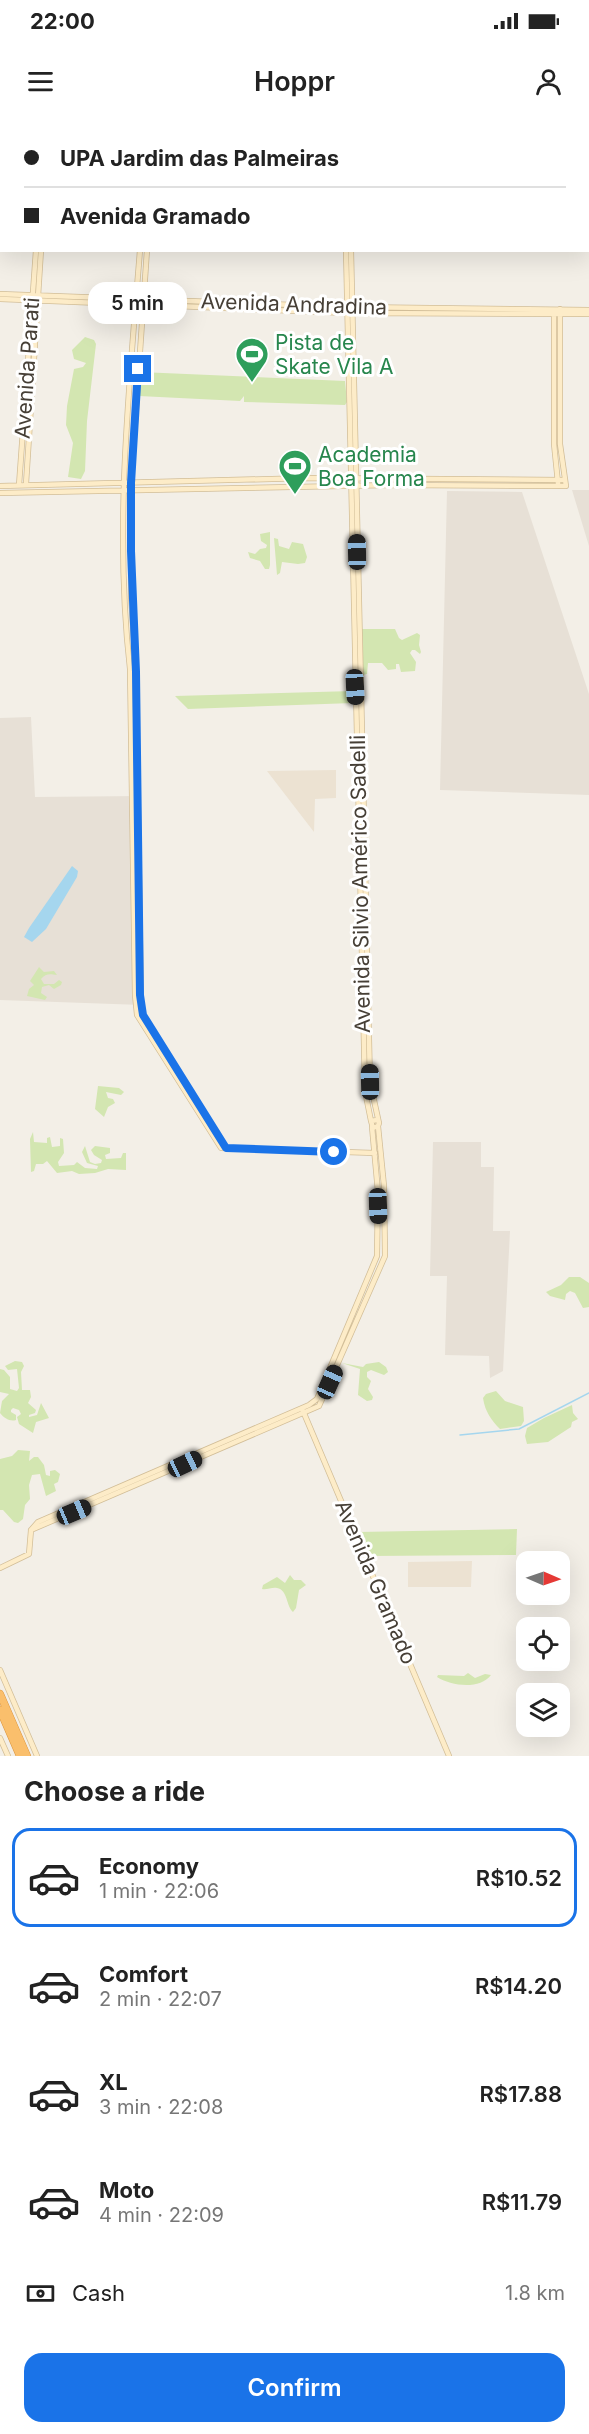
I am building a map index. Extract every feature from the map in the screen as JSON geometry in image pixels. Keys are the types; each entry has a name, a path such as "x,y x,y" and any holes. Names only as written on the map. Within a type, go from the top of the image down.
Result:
{"highway":[{"path":"0,1694 20,1747 20,1756"},
{"path":"0,1710 20,1747 28,1756"}],"street":[{"name":"Avenida Parati","path":"26,484 36,252"},
{"name":"Avenida Parati","path":"19,485 35,298 42,252"},
{"path":"140,252 123,483 126,632 130,669 136,1007 137,1015 224,1148"},
{"path":"147,252 131,483 131,596 136,672 141,1006 143,1015 224,1148"},
{"name":"Avenida Silvio Américo Sadelli","path":"319,1401 384,1256 384,1186 378,1120 370,1082 350,310 346,252"},
{"path":"350,310 351,252"},
{"name":"Avenida Andradina","path":"0,294 35,298"},
{"name":"Avenida Andradina","path":"0,299 136,301 350,310 589,314"},
{"name":"Avenida Andradina","path":"557,312 589,309"},
{"path":"0,486 353,478 429,482 565,483 560,444 557,312"},
{"path":"557,312 554,444 558,483"},
{"path":"0,493 354,486 429,482"},
{"path":"124,551 131,551"},
{"path":"125,597 131,596"},
{"name":"Avenida Silvio Américo Sadelli","path":"319,1401 376,1256 379,1220 375,1153 365,1091 360,727"},
{"path":"371,1124 378,1120"},
{"path":"371,1124 378,1126"},
{"path":"224,1148 375,1153"},
{"path":"0,1568 29,1554 31,1530 38,1522 127,1486 319,1401"},
{"name":"Avenida Gramado","path":"303,1410 449,1756"},
{"path":"0,1670 37,1756"},
{"path":"0,1738 8,1756"}],"shaded area":[{"path":"572,490 589,490 589,546"},
{"path":"447,491 522,492 589,694 589,795 440,790"},
{"path":"31,717 35,797 140,796 142,1005 0,1000 0,718"},
{"path":"336,770 336,798 315,799 314,832 267,771"},
{"path":"433,1142 481,1142 481,1167 494,1167 493,1231 510,1231 503,1371 490,1378 489,1356 445,1355 447,1276 430,1276"},
{"path":"472,1561 471,1587 408,1587 408,1562"}],"green space":[{"path":"85,337 94,340 96,344 87,421 85,471 81,479 68,477 73,443 66,425 74,369 83,367 86,363 74,359 72,350"},
{"path":"140,372 345,381 347,402 345,405 244,402 244,396 240,401 139,396"},
{"path":"270,532 270,565 269,569 265,569 260,561 250,558 248,552 255,554 260,549 266,548 267,545 261,541 260,534"},
{"path":"274,538 278,539 279,546 289,549 292,542 303,544 307,557 305,563 282,562 280,573 277,575"},
{"path":"362,629 395,629 402,640 417,633 420,635 420,654 415,650 410,653 416,662 415,671 401,672 399,664 396,664 396,669 388,670 382,663 368,663 367,674 363,675"},
{"path":"353,691 353,703 188,709 175,696"},
{"path":"39,967 44,972 54,971 57,975 45,976 41,979 44,984 54,984 59,980 62,982 54,989 49,985 42,987 41,993 47,997 45,1000 27,996 29,989 34,985 30,981"},
{"path":"98,1086 119,1088 124,1092 121,1095 106,1092 108,1098 113,1099 115,1103 108,1107 104,1117 95,1109"},
{"path":"33,1132 34,1142 47,1143 47,1138 50,1137 52,1147 60,1146 60,1138 63,1139 64,1153 58,1162 59,1166 74,1165 77,1162 85,1168 97,1169 98,1166 87,1163 82,1152 85,1146 90,1162 101,1163 102,1160 91,1150 95,1146 110,1148 110,1153 105,1155 106,1159 121,1158 123,1153 126,1153 126,1170 108,1169 79,1174 72,1171 57,1173 47,1161 43,1164 36,1164 34,1171 31,1172 30,1139"},
{"path":"569,1277 580,1277 589,1283 589,1307 583,1308 575,1293 570,1291 566,1294 565,1300 550,1296 546,1292 561,1285"},
{"path":"15,1361 22,1362 24,1366 21,1372 22,1390 30,1390 31,1397 28,1403 36,1410 29,1417 37,1415 41,1403 49,1418 36,1422 33,1433 19,1424 17,1417 21,1414 19,1410 13,1408 11,1410 16,1415 16,1420 7,1419 0,1413 2,1401 9,1394 0,1392 0,1369 10,1377 10,1389 17,1391 19,1388 17,1369 8,1370 5,1366"},
{"path":"379,1362 386,1367 388,1372 384,1375 371,1370 367,1372 367,1377 371,1381 368,1389 373,1397 372,1400 367,1401 358,1395 360,1369 342,1363 363,1367 366,1364"},
{"path":"496,1391 505,1401 523,1407 524,1421 521,1426 500,1429 492,1419 485,1408 483,1398 486,1394"},
{"path":"572,1405 573,1413 578,1419 572,1422 571,1427 548,1442 527,1444 525,1436 527,1428"},
{"path":"18,1450 30,1451 29,1461 38,1457 44,1465 46,1475 50,1476 50,1471 55,1470 60,1474 58,1482 54,1484 56,1491 46,1496 40,1474 32,1475 29,1485 30,1499 25,1505 23,1519 18,1523 0,1510 0,1459 12,1456"},
{"path":"517,1529 516,1555 368,1556 358,1532"},
{"path":"290,1575 294,1580 301,1580 306,1585 299,1590 296,1608 293,1612 281,1589 262,1589 263,1585 277,1577 285,1583"},
{"path":"468,1673 475,1678 485,1674 491,1675 486,1680 473,1685 450,1683 437,1677 438,1675 464,1676"}],"water":[{"path":"72,866 78,871 77,877 46,929 32,942 24,937"}],"waterway":[{"path":"460,1435 519,1429 589,1393"}],"place":[{"name":"Pista de Skate Vila A","path":"252,383"},
{"name":"Academia Boa Forma","path":"295,495"}],"route":[{"path":"138,369 131,483 131,596 136,672 140,995 143,1015 226,1148 334,1152"}]}
